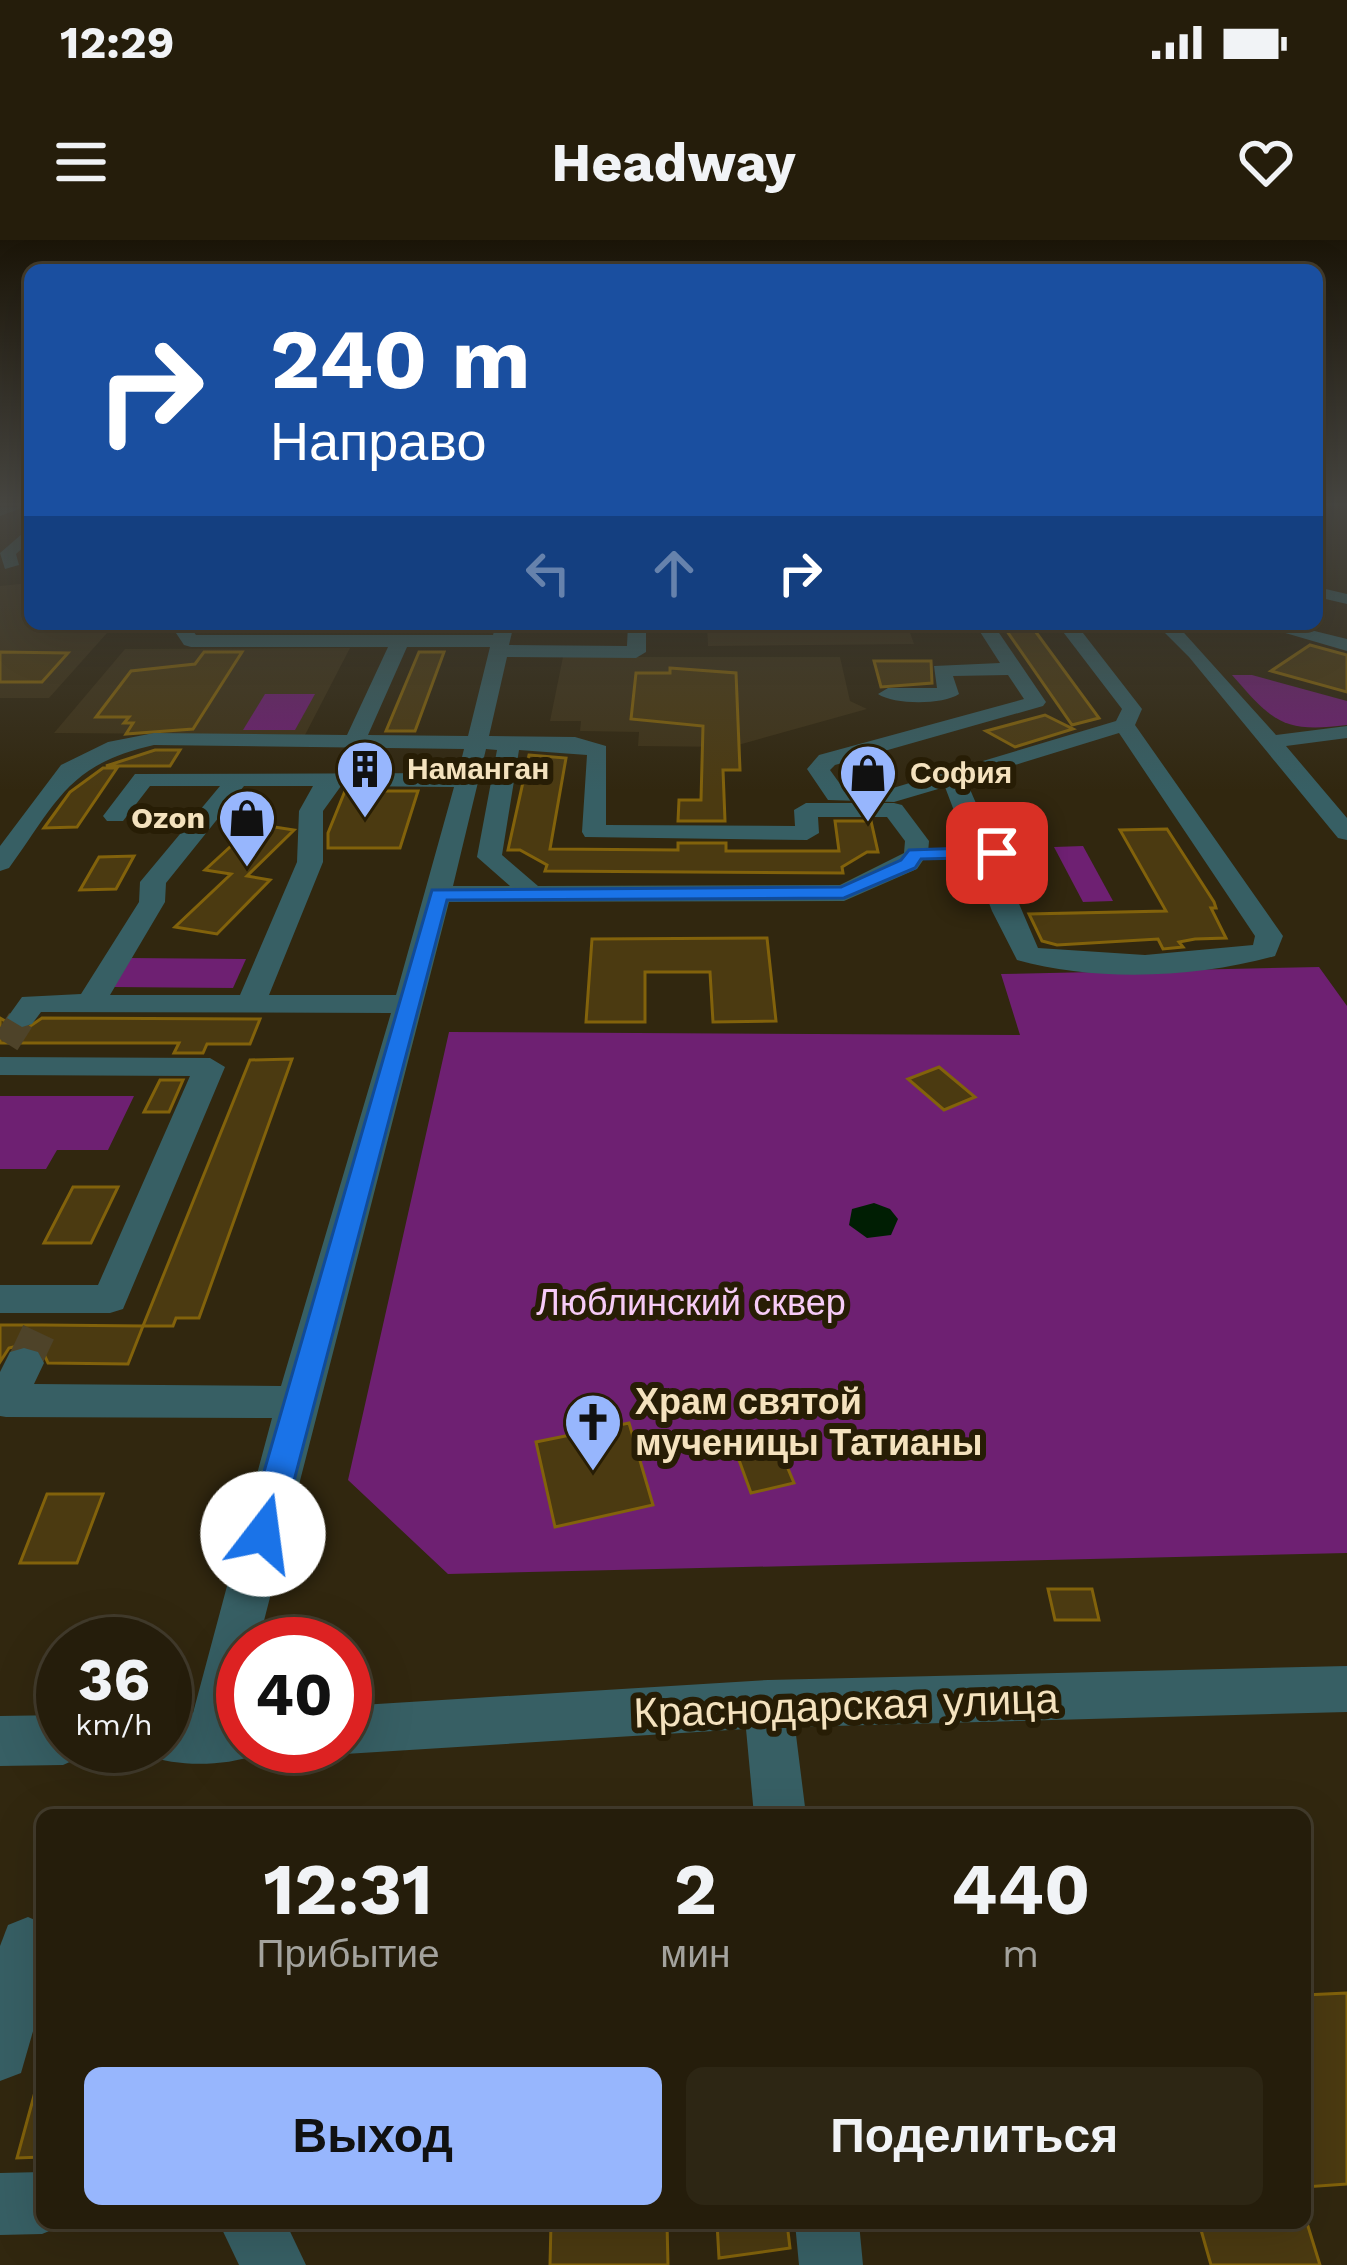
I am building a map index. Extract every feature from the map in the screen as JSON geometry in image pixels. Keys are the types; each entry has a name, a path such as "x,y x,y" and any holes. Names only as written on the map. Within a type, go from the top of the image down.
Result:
{"street":[{"path":"183,630 191,641 501,638 548,652 636,652 637,630"},
{"path":"548,652 552,630"},
{"path":"987,630 1036,702 827,760 818,769 836,794 894,795 1124,725 1132,709 1071,630"},
{"path":"1171,630 1347,833"},
{"path":"1288,630 1347,645"},
{"path":"207,1737 470,780 501,638"},
{"path":"355,740 400,640"},
{"path":"888,694 949,694 941,670 1014,668"},
{"path":"953,778 959,853 1021,949 1035,959 1056,963 1210,960 1265,950 1269,935 1124,725"},
{"path":"518,743 557,729 580,727"},
{"path":"1270,742 1347,733"},
{"path":"0,863 12,833 69,770 116,747 154,739 575,744 598,752 594,832 711,822 807,833 806,810 885,807 900,814 917,841 959,853"},
{"path":"518,743 489,857 525,885 525,892"},
{"path":"90,1003 152,902 154,882 239,778"},
{"path":"251,1004 310,862 311,811 320,792 337,778"},
{"path":"116,816 143,779 470,780"},
{"path":"439,894 844,892 908,864 959,853"},
{"path":"0,1299 48,1312 110,1299 210,1067 7,1045 32,1003 408,1004"},
{"path":"24,1363 3,1401 298,1402"},
{"name":"Краснодарская улица","path":"372,1728 768,1704 1347,1689"},
{"path":"768,1704 779,1809"},
{"path":"0,1742 36,1741"},
{"path":"0,2052 28,1945"},
{"path":"0,2204 36,2203"},
{"path":"253,2229 274,2265"},
{"path":"827,2229 831,2265"}],"shaded area":[{"path":"0,602 24,602 24,630 110,630 49,698 0,698"},
{"path":"707,630 909,630 914,644 708,646"},
{"path":"350,648 305,735 54,733 125,649"},
{"path":"563,657 840,657 850,701 867,709 731,747 638,746 639,732 580,731 581,721 550,721"},
{"path":"874,1203 890,1209 898,1219 891,1235 867,1238 849,1225 852,1209"}],"green space":[{"path":"1232,675 1252,675 1347,701 1347,725 1308,727 1281,721"},
{"path":"265,694 315,694 295,730 243,730"},
{"path":"1083,846 1113,901 1083,902 1054,847"},
{"path":"130,958 246,959 233,988 114,987"},
{"name":"Люблинский сквер","path":"1319,967 1347,1006 1347,1553 448,1574 348,1480 449,1032 1020,1035 1001,974"},
{"path":"0,1096 134,1096 108,1150 57,1150 46,1169 0,1169"}],"building":[{"path":"1006,630 1034,630 1099,718 1072,725"},
{"path":"1310,645 1347,655 1347,692 1271,671"},
{"path":"0,652 68,653 42,682 0,682"},
{"path":"204,652 242,652 193,729 126,734 133,723 124,723 129,717 96,717 131,671 195,664"},
{"path":"419,652 444,652 415,731 386,731"},
{"path":"874,661 931,661 932,683 881,687"},
{"path":"670,668 736,673 740,770 723,770 725,821 678,821 679,800 701,800 703,726 631,719 636,673 670,673"},
{"path":"1045,715 1073,729 1015,747 986,731"},
{"path":"155,750 180,750 170,766 106,766"},
{"path":"529,755 566,758 550,849 678,850 678,843 726,843 726,851 839,851 835,821 871,821 878,852 867,852 842,867 843,873 545,871 547,865 520,850 508,850"},
{"path":"103,768 117,768 77,827 44,828 70,792"},
{"name":"Наманган","path":"345,791 418,791 400,848 328,848 328,833"},
{"path":"255,824 294,830 247,876 270,880 217,934 175,927 231,874 205,870"},
{"path":"1167,829 1214,902 1216,908 1211,908 1226,938 1195,939 1179,942 1183,947 1163,949 1158,939 1057,945 1042,941 1029,914 1166,911 1120,830"},
{"path":"134,856 116,889 80,890 99,857"},
{"path":"767,938 776,1021 713,1022 710,972 645,972 645,1022 586,1022 592,939"},
{"path":"0,1018 23,1031 42,1018 260,1019 250,1044 207,1044 203,1053 174,1053 179,1043 0,1043"},
{"path":"292,1059 199,1318 176,1318 173,1326 143,1326 250,1060"},
{"path":"939,1067 975,1097 944,1110 908,1079"},
{"path":"160,1080 183,1080 169,1112 144,1112"},
{"path":"73,1187 118,1187 91,1243 44,1243"},
{"path":"0,1325 143,1326 128,1364 48,1363 42,1350 25,1344 9,1348 0,1362"},
{"name":"Храм святой мученицы Татианы","path":"629,1423 653,1505 555,1527 536,1442"},
{"path":"776,1440 794,1483 751,1493 735,1449"},
{"path":"47,1494 103,1494 77,1563 20,1563"},
{"path":"1048,1589 1092,1589 1099,1620 1055,1620"},
{"path":"1347,1993 1347,2184 1311,2187 1311,1995"},
{"path":"35,2092 36,2092 36,2157 17,2158"},
{"path":"551,2229 667,2229 668,2265 550,2265"},
{"path":"717,2229 788,2229 790,2248 719,2258"},
{"path":"1201,2229 1309,2229 1320,2265 1211,2265"}],"tunnel":[{"path":"6,1043 22,1018"},
{"path":"24,1363 42,1325"}],"place":[{"name":"Наманган","path":"365,820"},
{"name":"София","path":"868,824"},
{"name":"Ozon","path":"247,869"},
{"name":"Храм святой мученицы Татианы","path":"593,1473"}],"route":[{"path":"263,1534 439,894 844,892 908,864 916,854 997,853"}]}
